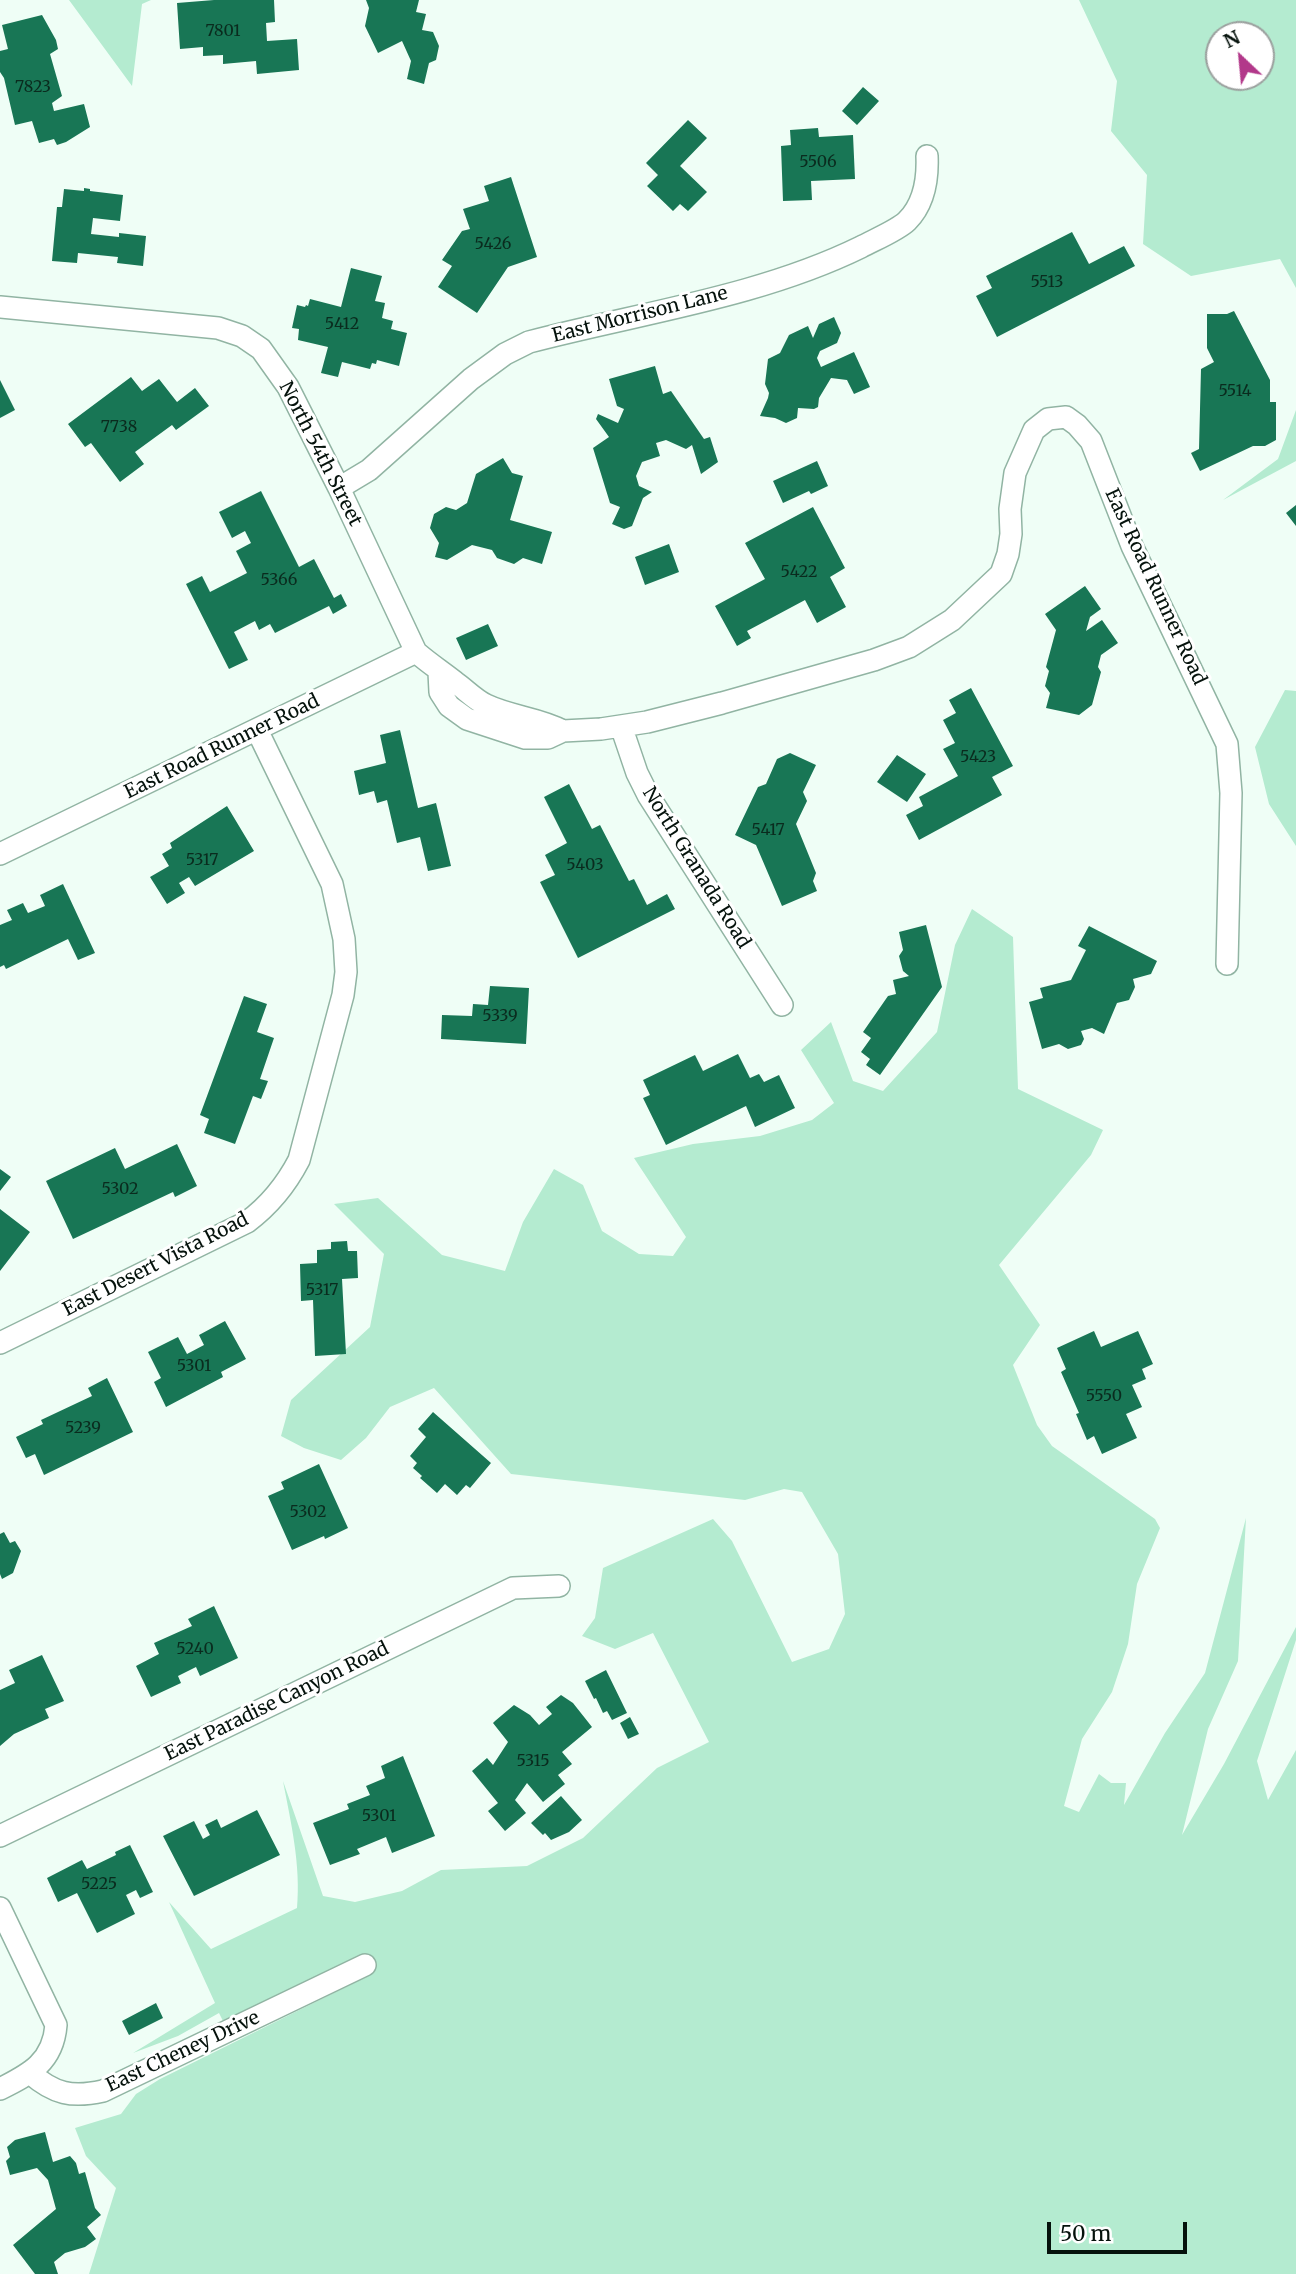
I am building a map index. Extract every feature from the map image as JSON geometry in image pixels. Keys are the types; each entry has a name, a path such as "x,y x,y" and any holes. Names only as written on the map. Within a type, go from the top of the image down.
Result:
{"street":[{"name":"East Morrison Lane","path":"339,488 369,470 471,379 505,354 529,342 744,289 841,256 874,240 907,221 922,197 928,177 927,156"},
{"name":"North 54th Street","path":"0,307 218,328 242,336 261,349 288,387 416,652"},
{"name":"East Road Runner Road","path":"0,854 416,652 439,672 440,692 449,706 467,719 525,738 548,738 564,731 621,726 722,703 874,660 909,647 952,620 1001,574 1011,534 1010,509 1015,473 1034,430 1048,419 1066,417 1091,441 1132,546 1227,744 1231,793 1227,964"},
{"name":"North Granada Road","path":"621,726 637,773 648,795 782,1005"},
{"name":"East Desert Vista Road","path":"0,1343 247,1222 282,1188 299,1160 343,995 346,972 344,939 332,884 257,730"},
{"name":"East Paradise Canyon Road","path":"0,1836 513,1588 559,1586"},
{"path":"0,1908 56,2025 55,2039 46,2057 30,2073 0,2089"},
{"name":"East Cheney Drive","path":"30,2073 44,2085 62,2093 87,2094 103,2091 365,1965"}],"green space":[{"path":"69,0 151,0 142,4 132,86"},
{"path":"1079,0 1296,0 1296,288 1280,259 1191,276 1143,244 1147,175 1111,131 1117,81"},
{"path":"1296,410 1296,461 1223,500 1278,459"},
{"path":"1285,690 1296,691 1296,846 1269,804 1255,747"},
{"path":"972,909 1013,937 1018,1089 1103,1130 1091,1155 999,1265 1040,1325 1013,1365 1037,1425 1052,1446 1155,1519 1160,1528 1137,1584 1128,1644 1112,1692 1082,1739 1064,1806 1079,1812 1099,1774 1111,1783 1126,1783 1124,1805 1165,1733 1205,1673 1246,1518 1238,1661 1208,1729 1182,1835 1224,1764 1296,1627 1296,1640 1257,1761 1268,1800 1296,1750 1296,2274 89,2274 116,2188 86,2156 75,2128 121,2114 136,2094 160,2079 370,1975 360,1958 223,2021 219,2013 178,2036 133,2053 215,2003 169,1902 211,1949 297,1908 296,1860 283,1781 323,1896 355,1902 402,1891 441,1870 527,1866 583,1838 657,1768 709,1742 653,1633 615,1649 582,1636 595,1618 603,1568 713,1519 732,1541 792,1662 829,1649 845,1614 838,1554 802,1492 784,1489 745,1500 511,1474 434,1388 390,1407 366,1438 341,1460 304,1448 281,1436 291,1400 370,1327 384,1254 334,1204 378,1198 442,1255 505,1271 523,1222 554,1169 583,1185 602,1231 639,1254 673,1256 686,1237 634,1158 693,1144 760,1136 812,1120 834,1103 801,1050 831,1022 853,1081 883,1091 937,1032 955,945"}],"building":[{"path":"274,0 275,22 266,23 267,41 297,39 299,70 257,74 256,61 223,64 223,55 203,56 203,47 180,49 177,3"},
{"path":"366,0 419,0 416,12 426,14 422,30 433,32 439,46 436,60 429,63 424,84 407,79 411,61 402,41 378,53 365,26 369,8"},
{"path":"42,15 58,49 50,54 62,96 52,103 54,111 84,104 90,127 57,145 54,139 39,143 32,121 15,125 4,78 0,72 0,51 8,49 2,25"},
{"path":"863,87 879,101 857,125 842,111"},
{"path":"688,120 707,138 680,166 707,192 688,211 680,204 673,211 647,186 658,175 646,163"},
{"path":"818,128 819,137 853,135 855,179 811,181 812,200 783,201 781,146 791,145 790,130"},
{"path":"511,177 537,257 508,267 477,313 438,287 452,266 442,260 462,231 470,229 463,209 489,201 484,186"},
{"path":"84,188 123,195 120,221 93,218 91,234 146,236 143,266 117,263 118,257 78,253 77,263 52,261 57,207 62,207 64,189 84,191"},
{"path":"1072,232 1089,264 1124,246 1135,266 997,337 976,296 992,288 986,276"},
{"path":"351,268 382,276 375,301 385,303 382,318 393,321 391,329 407,333 399,366 377,360 376,364 372,363 370,369 342,362 338,377 321,373 328,347 298,340 299,329 292,328 297,305 308,306 310,299 341,307"},
{"path":"1234,311 1270,380 1270,402 1276,402 1276,440 1265,446 1253,446 1200,471 1191,453 1199,449 1201,369 1214,362 1207,348 1207,314 1227,314"},
{"path":"834,317 841,333 837,343 820,351 817,358 821,367 854,352 870,387 854,394 847,380 831,378 819,398 818,407 798,408 797,418 786,423 760,416 769,393 765,384 768,359 780,353 789,335 808,326 813,338 819,324"},
{"path":"655,366 663,394 671,391 704,439 710,437 718,462 701,474 692,445 686,449 666,440 656,443 660,456 642,462 636,476 639,486 652,492 643,498 632,526 624,529 612,524 620,507 610,503 593,448 609,437 596,419 598,414 618,423 624,409 617,406 609,379"},
{"path":"131,377 142,391 159,379 177,402 195,388 209,406 176,430 172,425 135,452 144,464 120,482 91,443 85,447 68,424"},
{"path":"0,380 15,410 0,418"},
{"path":"503,458 512,473 523,476 510,520 552,532 542,564 523,558 514,564 497,558 492,550 472,545 447,560 435,557 439,543 430,528 434,514 446,507 456,510 467,503 476,474"},
{"path":"817,461 828,486 783,503 773,481"},
{"path":"261,491 299,567 314,559 334,598 341,594 347,606 333,614 329,606 275,633 270,624 259,630 255,621 234,632 248,660 229,669 186,584 202,576 210,592 247,573 236,551 251,543 245,531 232,538 219,512"},
{"path":"1296,505 1296,526 1286,513"},
{"path":"813,507 845,568 830,577 846,607 817,623 805,600 747,631 751,638 737,646 715,606 765,579 745,543"},
{"path":"669,544 679,572 645,585 635,557"},
{"path":"1085,586 1101,609 1090,617 1086,631 1102,620 1118,643 1101,655 1098,667 1101,672 1092,705 1079,715 1046,708 1050,693 1045,686 1049,671 1046,667 1056,630 1045,614"},
{"path":"488,624 498,646 466,660 456,638"},
{"path":"971,688 1013,766 992,777 1002,795 919,840 906,815 923,806 919,797 958,776 943,749 955,743 943,720 956,713 949,700"},
{"path":"400,730 418,808 436,803 451,866 428,871 420,837 397,843 387,800 377,803 374,791 359,795 354,771 386,763 380,735"},
{"path":"790,753 816,765 803,792 807,801 796,824 816,873 813,881 817,891 782,906 756,845 735,835 758,787 766,784 777,759"},
{"path":"897,755 926,774 907,802 877,782"},
{"path":"569,784 592,829 600,825 629,881 634,879 647,905 667,894 675,909 578,958 540,882 555,875 545,855 567,843 544,797"},
{"path":"227,806 254,851 195,886 189,877 179,883 185,893 167,904 150,877 169,866 162,854 172,848 170,843"},
{"path":"63,884 95,953 78,960 68,939 6,969 4,965 0,967 0,925 12,920 7,910 23,903 28,913 45,906 40,895"},
{"path":"926,925 942,987 880,1075 866,1065 870,1059 861,1052 871,1038 863,1032 888,996 896,994 893,980 909,976 903,971 899,956 903,950 899,932"},
{"path":"1089,926 1157,961 1151,974 1133,979 1135,987 1129,1000 1117,1003 1104,1034 1092,1028 1081,1031 1084,1039 1081,1045 1068,1049 1059,1044 1042,1049 1029,1002 1043,998 1040,988 1071,980 1086,950 1078,946"},
{"path":"490,986 529,988 526,1044 441,1039 442,1015 472,1016 473,1004 488,1005"},
{"path":"244,996 267,1004 257,1032 274,1038 260,1079 268,1081 261,1099 253,1096 235,1144 204,1133 209,1119 200,1115"},
{"path":"738,1054 750,1078 759,1074 764,1082 779,1075 795,1108 755,1127 746,1106 666,1145 643,1098 650,1095 643,1080 695,1055 703,1071"},
{"path":"177,1144 197,1186 175,1197 173,1192 73,1239 46,1181 115,1148 125,1169"},
{"path":"0,1169 11,1177 0,1191"},
{"path":"0,1209 30,1232 0,1271"},
{"path":"347,1241 348,1251 357,1251 358,1278 342,1279 346,1354 315,1356 313,1300 301,1301 300,1264 317,1263 317,1250 331,1249 331,1242"},
{"path":"225,1321 246,1359 221,1372 223,1377 166,1407 154,1382 161,1378 148,1352 178,1337 187,1354 204,1345 199,1335"},
{"path":"1094,1331 1101,1347 1138,1331 1153,1364 1142,1369 1146,1379 1132,1385 1142,1407 1126,1414 1137,1438 1102,1454 1094,1436 1087,1440 1076,1414 1079,1413 1061,1372 1066,1369 1057,1348"},
{"path":"107,1378 133,1432 44,1475 35,1454 26,1458 16,1437 43,1424 41,1420 92,1396 88,1388"},
{"path":"433,1412 491,1463 470,1488 466,1485 457,1495 445,1484 437,1493 413,1468 417,1463 410,1456 426,1437 418,1429"},
{"path":"319,1464 348,1528 292,1550 268,1496 284,1489 281,1482"},
{"path":"4,1532 10,1543 15,1541 21,1551 13,1573 2,1579 0,1534"},
{"path":"214,1606 238,1658 200,1676 196,1667 178,1676 181,1683 151,1697 136,1666 159,1654 154,1643 192,1626 188,1619"},
{"path":"42,1655 64,1701 45,1709 49,1718 14,1734 0,1746 0,1690 15,1683 9,1670"},
{"path":"606,1670 627,1713 612,1720 607,1711 603,1713 585,1681"},
{"path":"561,1695 573,1703 592,1727 562,1752 572,1764 558,1775 565,1784 543,1802 527,1783 515,1800 526,1813 505,1831 488,1811 498,1803 472,1771 487,1758 493,1765 508,1742 493,1723 495,1721 514,1705 530,1715 539,1725 552,1714 546,1707"},
{"path":"630,1717 639,1734 628,1739 620,1723"},
{"path":"403,1756 435,1836 392,1853 386,1837 357,1849 360,1854 330,1865 313,1823 349,1809 347,1804 370,1795 366,1786 385,1778 381,1766"},
{"path":"561,1796 582,1820 569,1832 551,1840 531,1823"},
{"path":"257,1810 280,1855 194,1896 163,1836 194,1821 203,1839 210,1835 205,1825 217,1819 221,1828"},
{"path":"130,1845 153,1892 140,1898 136,1890 126,1895 135,1914 97,1933 77,1893 58,1902 47,1878 82,1860 87,1869"},
{"path":"156,2003 163,2018 129,2035 122,2021"},
{"path":"45,2132 53,2162 70,2156 76,2163 79,2174 85,2172 95,2208 101,2215 87,2227 96,2239 85,2247 65,2253 54,2262 58,2274 35,2274 13,2245 56,2209 48,2180 37,2168 10,2175 6,2161 10,2157 7,2147 15,2140"}]}
